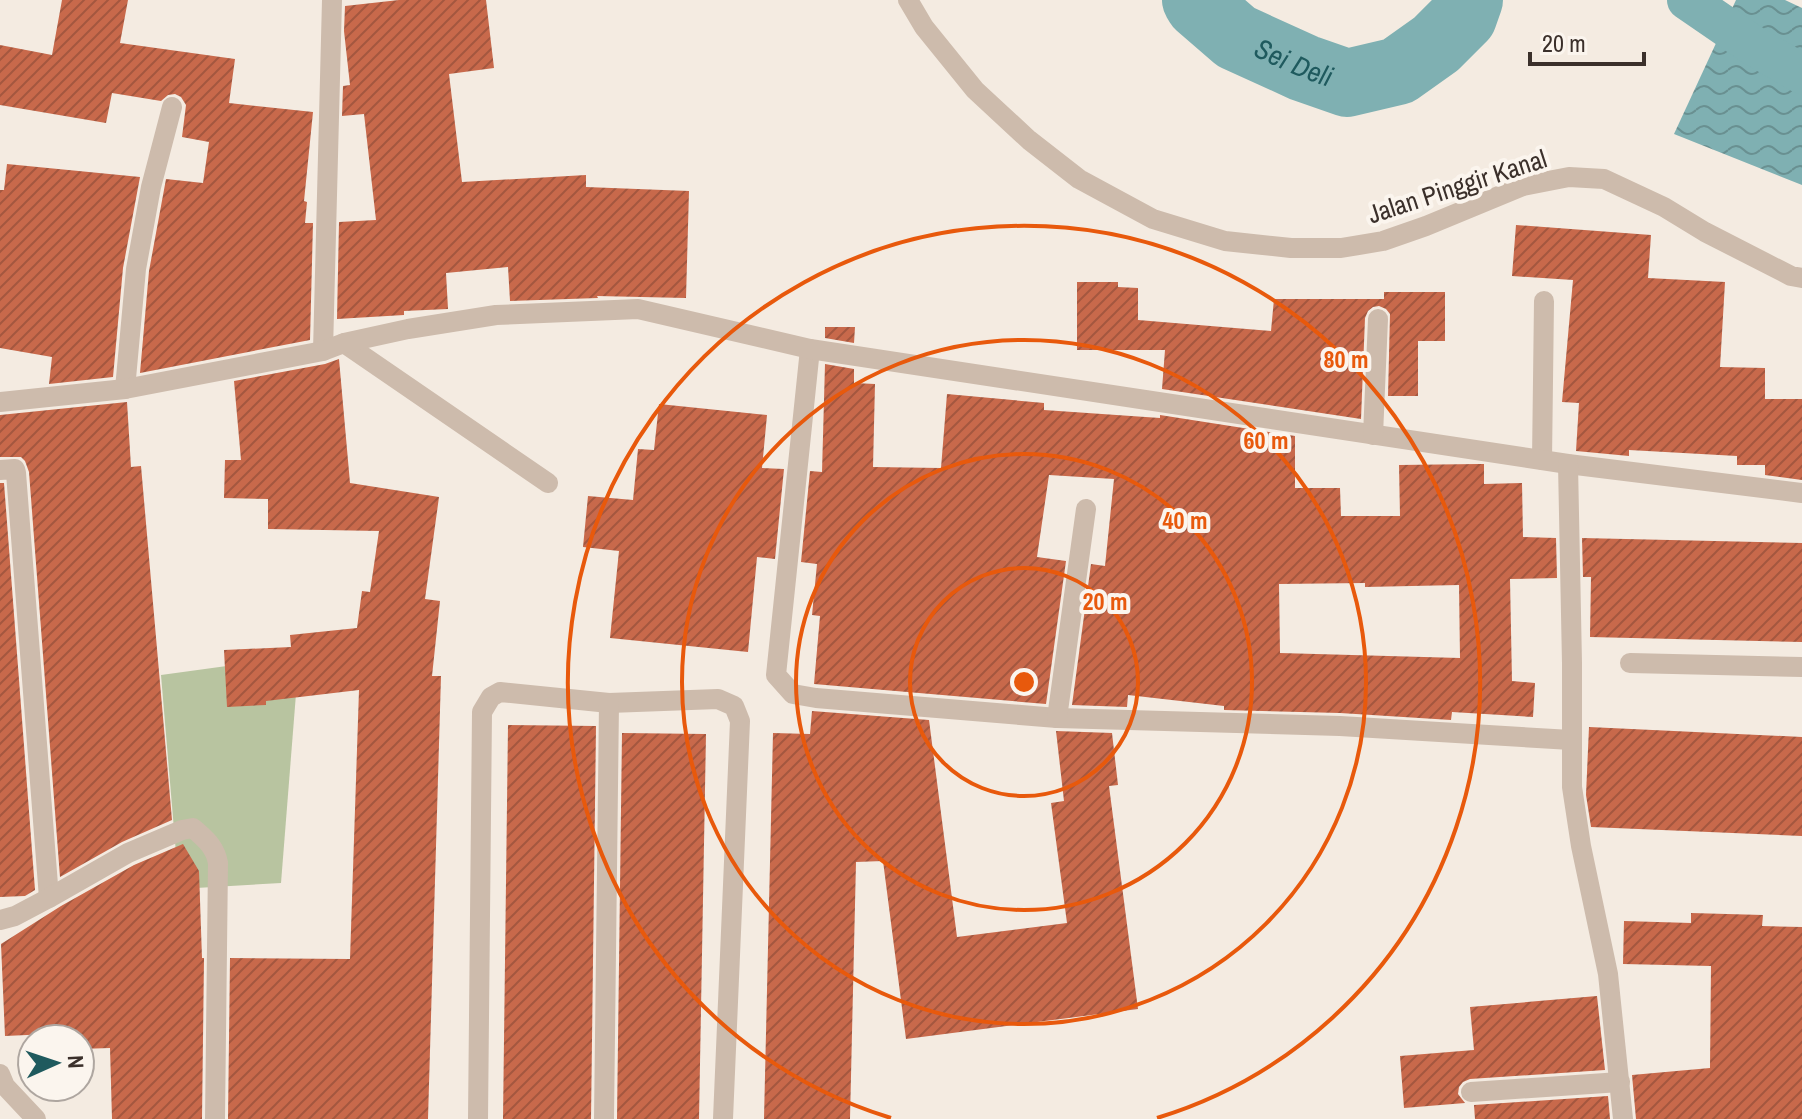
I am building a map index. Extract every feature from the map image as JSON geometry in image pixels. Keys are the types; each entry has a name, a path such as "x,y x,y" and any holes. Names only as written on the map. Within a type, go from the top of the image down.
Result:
{"street":[{"path":"323,351 332,0"},
{"name":"Jalan Pinggir Kanal","path":"908,0 924,27 975,90 1029,140 1079,179 1153,219 1225,241 1291,248 1341,248 1383,241 1523,186 1569,177 1604,179 1664,207 1791,276 1802,278"},
{"path":"125,389 136,269 151,187 172,107"},
{"path":"1542,460 1544,301"},
{"path":"0,402 125,389 323,351 344,343 408,329 496,315 638,309 810,349 1568,464 1802,493"},
{"path":"1373,435 1378,319"},
{"path":"344,343 548,483"},
{"path":"810,349 776,675 793,694 1057,718 1340,726 1571,740"},
{"path":"1568,464 1572,787 1608,974 1623,1119"},
{"path":"0,470 15,469 16,473 49,898"},
{"path":"1057,718 1086,509"},
{"path":"1630,663 1802,667"},
{"path":"478,1119 482,712 491,697 500,692 609,703 718,699 734,706 740,721 723,1119"},
{"path":"604,1119 609,703"},
{"path":"0,920 15,916 128,853 182,830 193,828 208,841 217,853 218,863 215,1119"},
{"path":"1471,1092 1620,1082"},
{"path":"2,1085 36,1119"}],"green space":[{"path":"299,656 281,883 179,889 161,675"}],"water":[{"path":"1736,0 1785,0 1802,8 1802,185 1674,134"}],"building":[{"path":"62,0 128,0 120,43 235,59 229,103 313,112 304,201 307,202 305,223 313,223 310,340 140,373 149,271 166,179 203,183 209,142 182,137 186,105 175,94 161,101 112,93 106,123 0,105 0,45 52,55"},
{"path":"399,0 486,0 494,68 449,74 462,182 586,175 586,187 689,191 686,298 597,296 510,301 508,267 446,273 448,309 337,319 339,222 376,220 364,114 342,116 343,86 350,85 344,31 345,6"},
{"path":"7,164 140,177 123,268 113,377 49,384 52,357 0,348 0,190 4,190"},
{"path":"1516,225 1651,235 1648,278 1725,282 1720,367 1765,368 1765,399 1802,399 1802,480 1765,475 1765,465 1737,465 1737,456 1629,450 1629,456 1576,451 1579,403 1562,402 1573,280 1512,276"},
{"path":"1077,282 1118,282 1118,287 1138,288 1138,320 1271,331 1274,299 1384,299 1384,292 1445,292 1445,341 1418,341 1418,396 1388,396 1390,314 1379,306 1368,311 1365,318 1361,419 1162,389 1165,350 1077,350"},
{"path":"825,327 855,327 854,343 825,338"},
{"path":"339,359 350,483 439,497 425,599 440,601 432,676 441,676 428,1119 228,1119 230,958 350,959 359,690 266,701 266,705 227,707 224,650 291,647 290,635 357,628 362,591 370,592 379,531 268,529 268,499 224,498 225,460 241,460 234,381"},
{"path":"825,364 854,369 854,383 875,384 873,467 941,468 947,394 1044,403 1044,410 1160,418 1160,415 1295,436 1295,488 1340,488 1341,516 1400,516 1399,465 1484,464 1484,484 1522,483 1523,537 1556,538 1557,578 1510,579 1512,681 1535,683 1533,717 1452,712 1451,720 1224,710 1224,706 1128,695 1127,707 1072,705 1091,564 1105,566 1114,479 1049,475 1037,557 1066,561 1046,704 814,684 820,616 812,615 817,564 801,562 810,471 822,472","holes":["1365,583 1365,587 1459,585 1460,658 1280,653 1279,584"]},
{"path":"127,402 131,467 141,466 172,820 122,842 60,877 29,472 21,457 0,457 0,415"},
{"path":"659,404 767,415 762,468 784,469 775,559 757,557 748,652 610,638 619,551 583,547 588,496 633,500 638,449 654,450"},
{"path":"0,483 4,483 35,890 25,896 0,897"},
{"path":"1582,538 1802,543 1802,642 1590,637 1591,577 1583,577"},
{"path":"812,711 929,720 957,937 1067,923 1051,803 1064,801 1056,731 1112,733 1118,785 1109,786 1138,1009 906,1039 883,861 856,862 850,1119 764,1119 773,733 810,734"},
{"path":"508,725 596,726 591,1119 503,1119"},
{"path":"1589,727 1802,737 1802,836 1591,827 1586,795"},
{"path":"622,733 706,734 699,1119 617,1119"},
{"path":"183,844 199,871 204,958 202,1119 112,1119 110,1048 96,1048 96,1023 16,1023 16,1036 5,1036 1,944 134,865"},
{"path":"1691,913 1763,915 1762,926 1802,927 1802,1119 1636,1119 1632,1075 1710,1068 1711,966 1623,964 1624,921 1691,923"},
{"path":"1597,996 1605,1070 1470,1079 1459,1087 1458,1094 1465,1103 1404,1108 1400,1056 1474,1050 1470,1007"},
{"path":"1608,1096 1610,1119 1475,1119 1474,1105"}],"waterway":[{"name":"Sei Deli","path":"1196,0 1236,37 1304,68 1347,83 1398,71 1436,44 1463,17 1469,0"},
{"path":"1687,0 1754,46 1802,74"}]}
